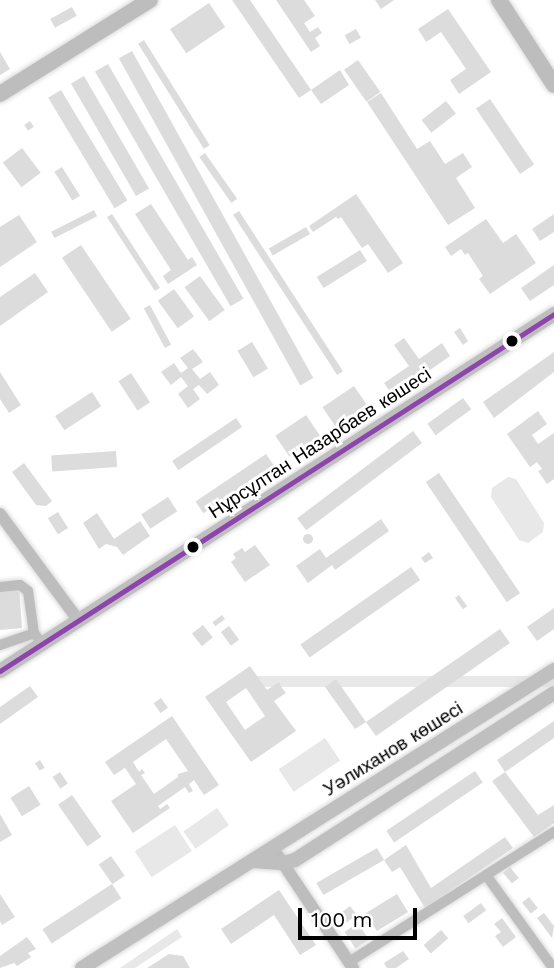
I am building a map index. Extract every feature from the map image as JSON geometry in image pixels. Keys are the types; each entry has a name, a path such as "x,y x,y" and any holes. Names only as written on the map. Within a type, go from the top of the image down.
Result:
{"main road":[{"path":"0,94 150,0"},
{"path":"499,0 554,85"},
{"name":"Нұрсұлтан Назарбаев көшесі","path":"0,671 38,639 79,621 554,314"},
{"name":"Уәлиханов көшесі","path":"82,968 554,670"},
{"name":"Уәлиханов көшесі","path":"252,861 283,863 295,860 554,693"}],"street":[{"path":"0,514 79,621"},
{"path":"0,587 26,587 38,639 0,645"},
{"path":"272,848 351,965 554,832"},
{"path":"486,875 552,968"}],"shaded area":[{"path":"508,477 516,479 544,523 543,532 528,543 519,540 491,497 492,488"},
{"path":"242,676 554,676 554,687 242,687"},
{"path":"325,738 340,760 294,792 279,769"},
{"path":"217,808 229,825 195,849 183,832"},
{"path":"175,825 192,851 152,877 135,851"},
{"path":"177,929 182,937 135,968 120,968"}],"building":[{"path":"232,0 250,0 311,90 299,98"},
{"path":"276,0 304,0 315,16 304,23 310,32 318,27 322,33 315,38 320,46 311,52"},
{"path":"375,0 394,0 381,9"},
{"path":"209,3 225,27 186,53 170,29"},
{"path":"72,7 77,16 55,28 50,19"},
{"path":"448,9 491,72 459,94 450,80 466,69 441,32 426,42 418,29"},
{"path":"356,29 361,38 349,44 345,35"},
{"path":"144,40 210,145 204,149 138,44"},
{"path":"132,51 313,378 300,385 119,58"},
{"path":"0,52 10,69 0,75"},
{"path":"358,60 380,92 366,102 344,70"},
{"path":"108,64 244,299 231,306 95,72"},
{"path":"340,70 349,85 321,104 311,90"},
{"path":"84,76 149,189 136,196 71,84"},
{"path":"61,90 127,201 115,208 48,98"},
{"path":"381,93 417,149 430,141 445,164 463,153 472,167 456,178 475,208 448,225 367,102"},
{"path":"490,99 534,164 520,174 476,109"},
{"path":"446,101 456,114 431,133 422,120"},
{"path":"30,121 34,127 28,131 24,125"},
{"path":"22,148 41,173 21,187 3,162"},
{"path":"205,153 237,199 231,203 199,157"},
{"path":"62,167 80,196 72,201 54,172"},
{"path":"356,194 403,263 388,273 368,244 362,248 341,217 336,217 313,232 309,226"},
{"path":"151,204 188,260 192,257 197,265 168,284 163,276 171,270 135,214"},
{"path":"94,210 97,216 54,238 51,232"},
{"path":"239,211 343,371 337,375 233,215"},
{"path":"112,214 160,288 155,291 107,217"},
{"path":"554,214 554,232 540,241 532,229"},
{"path":"19,215 37,242 0,267 0,227"},
{"path":"486,219 503,243 516,234 536,263 490,294 479,279 483,276 468,253 465,255 461,249 451,256 445,247"},
{"path":"306,227 310,234 273,255 269,248"},
{"path":"81,245 131,319 112,332 62,258"},
{"path":"360,250 367,261 324,288 317,277"},
{"path":"554,265 554,285 530,301 521,288"},
{"path":"35,273 48,292 0,326 0,297"},
{"path":"200,276 225,310 209,321 185,287"},
{"path":"174,289 194,317 178,328 158,301"},
{"path":"150,305 171,345 165,348 144,308"},
{"path":"460,328 468,341 463,345 454,332"},
{"path":"404,338 419,359 442,343 450,356 393,396 384,383 409,366 394,345"},
{"path":"252,342 268,369 253,377 237,351"},
{"path":"193,349 203,362 192,369 200,379 210,372 219,385 207,394 199,385 193,389 200,399 188,408 178,394 188,386 181,377 171,385 161,372 174,363 181,373 188,368 180,358"},
{"path":"554,352 554,372 494,418 483,402"},
{"path":"0,372 21,405 9,413 0,399"},
{"path":"131,373 150,402 137,411 118,381"},
{"path":"354,386 367,405 335,426 322,407"},
{"path":"92,392 101,406 64,430 55,416"},
{"path":"463,398 471,409 436,435 427,424"},
{"path":"538,411 547,424 532,435 538,444 554,433 554,479 547,484 538,471 542,469 537,462 530,467 507,434"},
{"path":"306,415 320,436 289,456 275,436"},
{"path":"236,418 242,427 178,470 172,461"},
{"path":"413,431 422,443 306,530 297,518"},
{"path":"116,451 117,467 52,471 51,456"},
{"path":"266,454 274,466 203,513 196,502"},
{"path":"24,463 52,501 46,506 36,505 12,472"},
{"path":"439,473 520,593 507,602 426,482"},
{"path":"168,497 177,511 150,529 141,514"},
{"path":"58,512 68,528 58,534 48,518"},
{"path":"97,513 114,539 140,521 150,536 123,555 117,547 106,544 99,549 83,523"},
{"path":"381,519 389,531 335,570 332,565 308,583 296,566 320,549 326,558"},
{"path":"308,534 313,539 308,544 303,539"},
{"path":"255,545 270,565 245,582 231,562 236,558 233,554 242,548 245,552"},
{"path":"429,552 433,558 425,563 421,558"},
{"path":"411,567 420,580 310,658 300,644"},
{"path":"19,587 22,628 0,630 0,589"},
{"path":"459,595 467,606 463,609 455,598"},
{"path":"554,608 554,629 537,641 527,627"},
{"path":"222,615 225,619 215,626 212,622"},
{"path":"203,625 213,638 202,646 192,634"},
{"path":"229,626 239,640 231,646 221,632"},
{"path":"500,629 510,643 376,736 366,722"},
{"path":"250,666 267,690 279,682 286,693 274,701 296,731 251,762 205,697","holes":["246,688 265,716 245,730 226,702"]},
{"path":"336,679 366,722 355,729 325,687"},
{"path":"30,686 38,697 0,724 0,707"},
{"path":"161,698 168,708 161,713 154,703"},
{"path":"172,716 219,785 204,795 194,780 189,784 193,791 189,793 185,787 158,806 160,809 167,804 170,808 133,833 111,801 136,784 125,768 114,775 105,762","holes":["166,739 188,771 178,774 178,777 154,794 141,775 145,773 142,769 139,772 133,762"]},
{"path":"554,721 554,738 505,772 497,760"},
{"path":"40,760 45,768 40,771 35,763"},
{"path":"475,771 483,783 394,842 386,831"},
{"path":"60,772 68,784 60,789 53,777"},
{"path":"505,772 538,815 554,805 554,823 534,837 492,781"},
{"path":"29,786 41,805 22,816 10,798"},
{"path":"72,795 101,837 87,847 58,805"},
{"path":"0,814 12,835 0,842"},
{"path":"505,837 513,848 425,908 400,867 392,872 384,860 406,845 431,888"},
{"path":"377,848 384,860 323,895 316,883"},
{"path":"111,856 125,876 112,884 99,865"},
{"path":"510,867 519,878 512,884 503,873"},
{"path":"112,884 121,898 52,943 42,929"},
{"path":"279,890 316,945 300,955 274,915 231,944 221,929"},
{"path":"0,894 15,917 2,925 0,921"},
{"path":"397,894 408,912 377,931 370,921 363,926 358,918"},
{"path":"529,897 538,908 531,914 522,903"},
{"path":"481,903 486,910 468,923 463,916"},
{"path":"350,906 357,915 346,923 339,915"},
{"path":"544,913 554,926 552,938 537,918"},
{"path":"502,918 516,937 503,947 495,936 501,932 494,924"},
{"path":"358,923 369,940 355,948 345,932"},
{"path":"441,930 448,938 431,953 424,945"},
{"path":"27,937 36,949 28,953 31,957 17,966 14,963 0,968 0,956"},
{"path":"403,951 409,959 396,968 387,968 384,963"},
{"path":"169,954 183,956 190,968 147,968"}],"transit line":[{"path":"0,671 554,314"}]}
